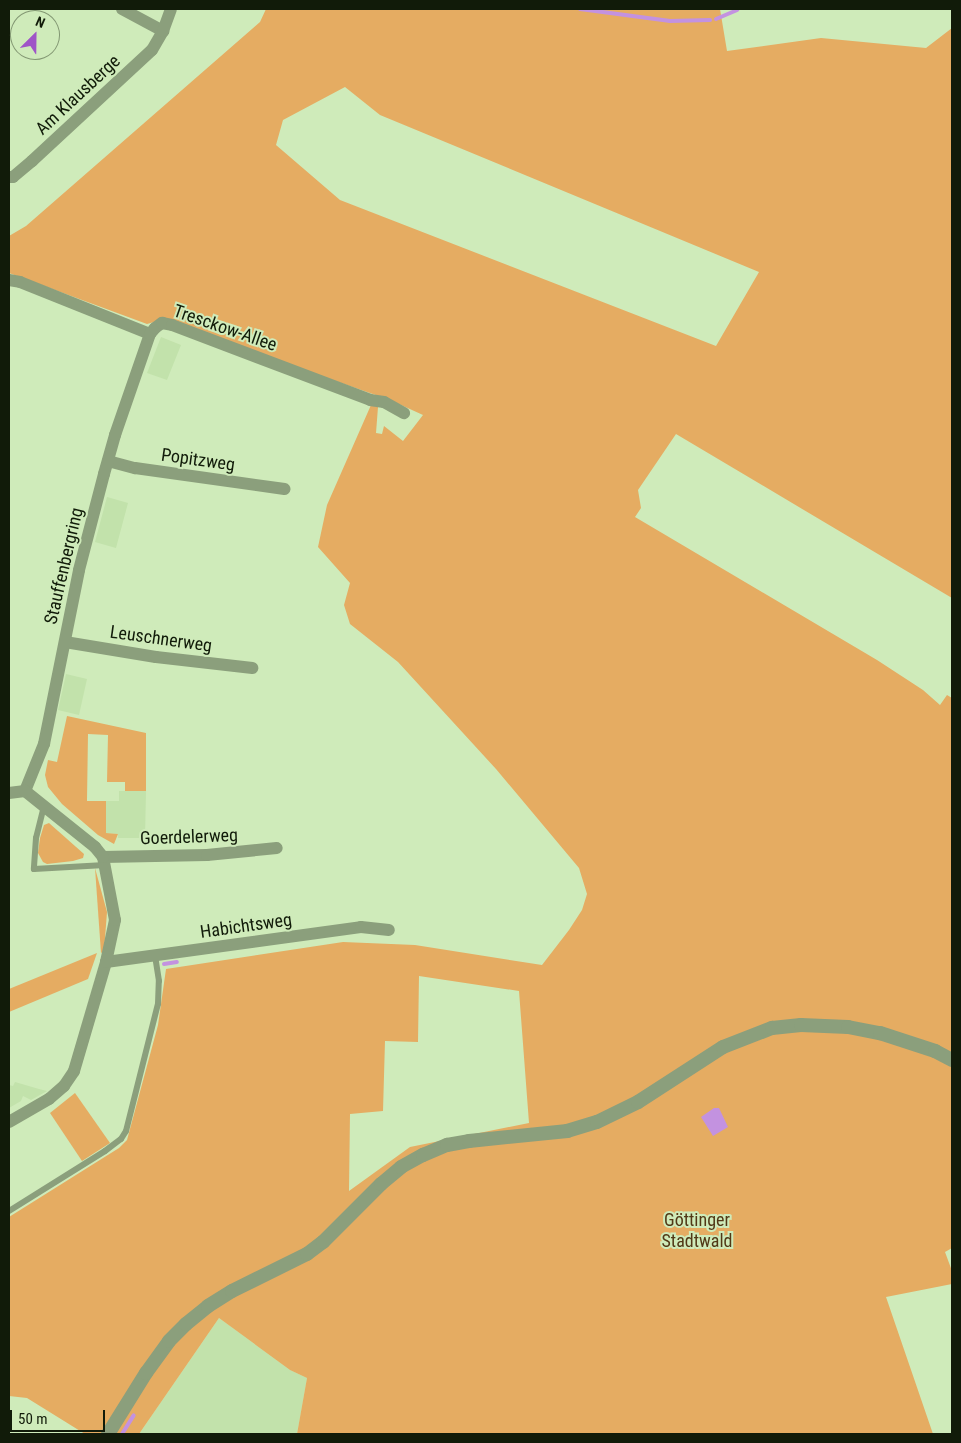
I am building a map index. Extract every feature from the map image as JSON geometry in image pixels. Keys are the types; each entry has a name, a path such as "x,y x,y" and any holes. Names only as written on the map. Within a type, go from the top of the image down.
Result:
{"street":[{"path":"122,9 163,31"},
{"name":"Am Klausberge","path":"9,177 13,177 32,161 97,103 152,50 163,31 171,9"},
{"name":"Tresckow-Allee","path":"9,280 20,282 150,334 162,323 172,325 370,400 384,402 404,414"},
{"name":"Stauffenbergring","path":"25,791 44,744 85,542 108,461 150,334"},
{"name":"Popitzweg","path":"108,461 135,468 284,488"},
{"name":"Leuschnerweg","path":"65,642 156,657 252,668"},
{"path":"9,793 25,791 95,847 104,861 115,920 106,962 83,1045 69,1079 49,1100 9,1122"},
{"name":"Goerdelerweg","path":"104,861 207,855 277,848"},
{"name":"Habichtsweg","path":"106,962 155,957 361,927 390,930"},
{"path":"108,1434 146,1373 169,1341 186,1324 208,1306 232,1291 306,1254 323,1242 381,1184 401,1167 423,1155 462,1142 567,1131 597,1122 638,1102 723,1047 772,1028 801,1025 864,1030 903,1040 952,1060"}],"lane":[{"name":"Goerdelerweg","path":"44,805 36,838 34,869 104,861"},
{"path":"9,1211 105,1151 121,1139 126,1131 158,1004 159,981 155,957"}],"shaded area":[{"path":"161,337 181,345 167,380 147,373"},
{"path":"107,497 128,503 116,548 95,542"},
{"path":"66,674 87,679 79,715 58,710"},
{"path":"119,791 146,791 145,838 118,838 118,834 106,833 106,801 119,801"},
{"path":"15,1082 47,1091 31,1100 23,1096 21,1101 9,1108 9,1085 13,1086"},
{"path":"714,1108 719,1108 728,1127 713,1136 701,1117"},
{"path":"219,1318 290,1370 307,1378 297,1434 139,1434"}],"green space":[{"name":"Göttinger Stadtwald","path":"266,9 720,9 727,51 821,38 926,48 952,28 952,598 676,434 638,490 641,508 635,517 877,660 923,690 940,705 947,695 952,698 952,1248 945,1252 952,1271 952,1284 886,1297 933,1434 297,1434 307,1378 290,1370 219,1318 139,1434 85,1434 27,1398 9,1396 9,1217 119,1148 127,1140 158,1025 166,969 343,942 415,945 542,965 582,910 587,894 579,868 496,769 398,662 350,624 344,605 350,583 318,547 327,505 371,405 378,407 376,433 382,434 384,426 403,441 423,415 390,400 161,320 147,324 9,273 9,236 26,226 260,22","holes":["345,87 380,115 759,272 716,346 340,200 276,145 283,120","419,976 519,991 529,1123 410,1147 349,1191 350,1114 383,1111 385,1041 418,1042"]},
{"path":"67,716 146,733 146,791 125,791 125,782 107,782 108,735 88,734 87,801 106,801 106,833 118,834 114,844 98,835 62,804 48,787 45,775 48,760 57,762"},
{"path":"49,823 84,854 83,858 47,864 43,862 38,853 40,838 44,825"},
{"path":"95,868 107,912 104,951 101,953"},
{"path":"97,953 88,979 9,1012 9,989"},
{"path":"75,1093 110,1143 82,1161 50,1113"}],"waterway":[{"path":"580,9 670,21 710,20"},
{"path":"716,19 737,10"},
{"path":"164,964 177,962"},
{"path":"122,1434 134,1415"}]}
